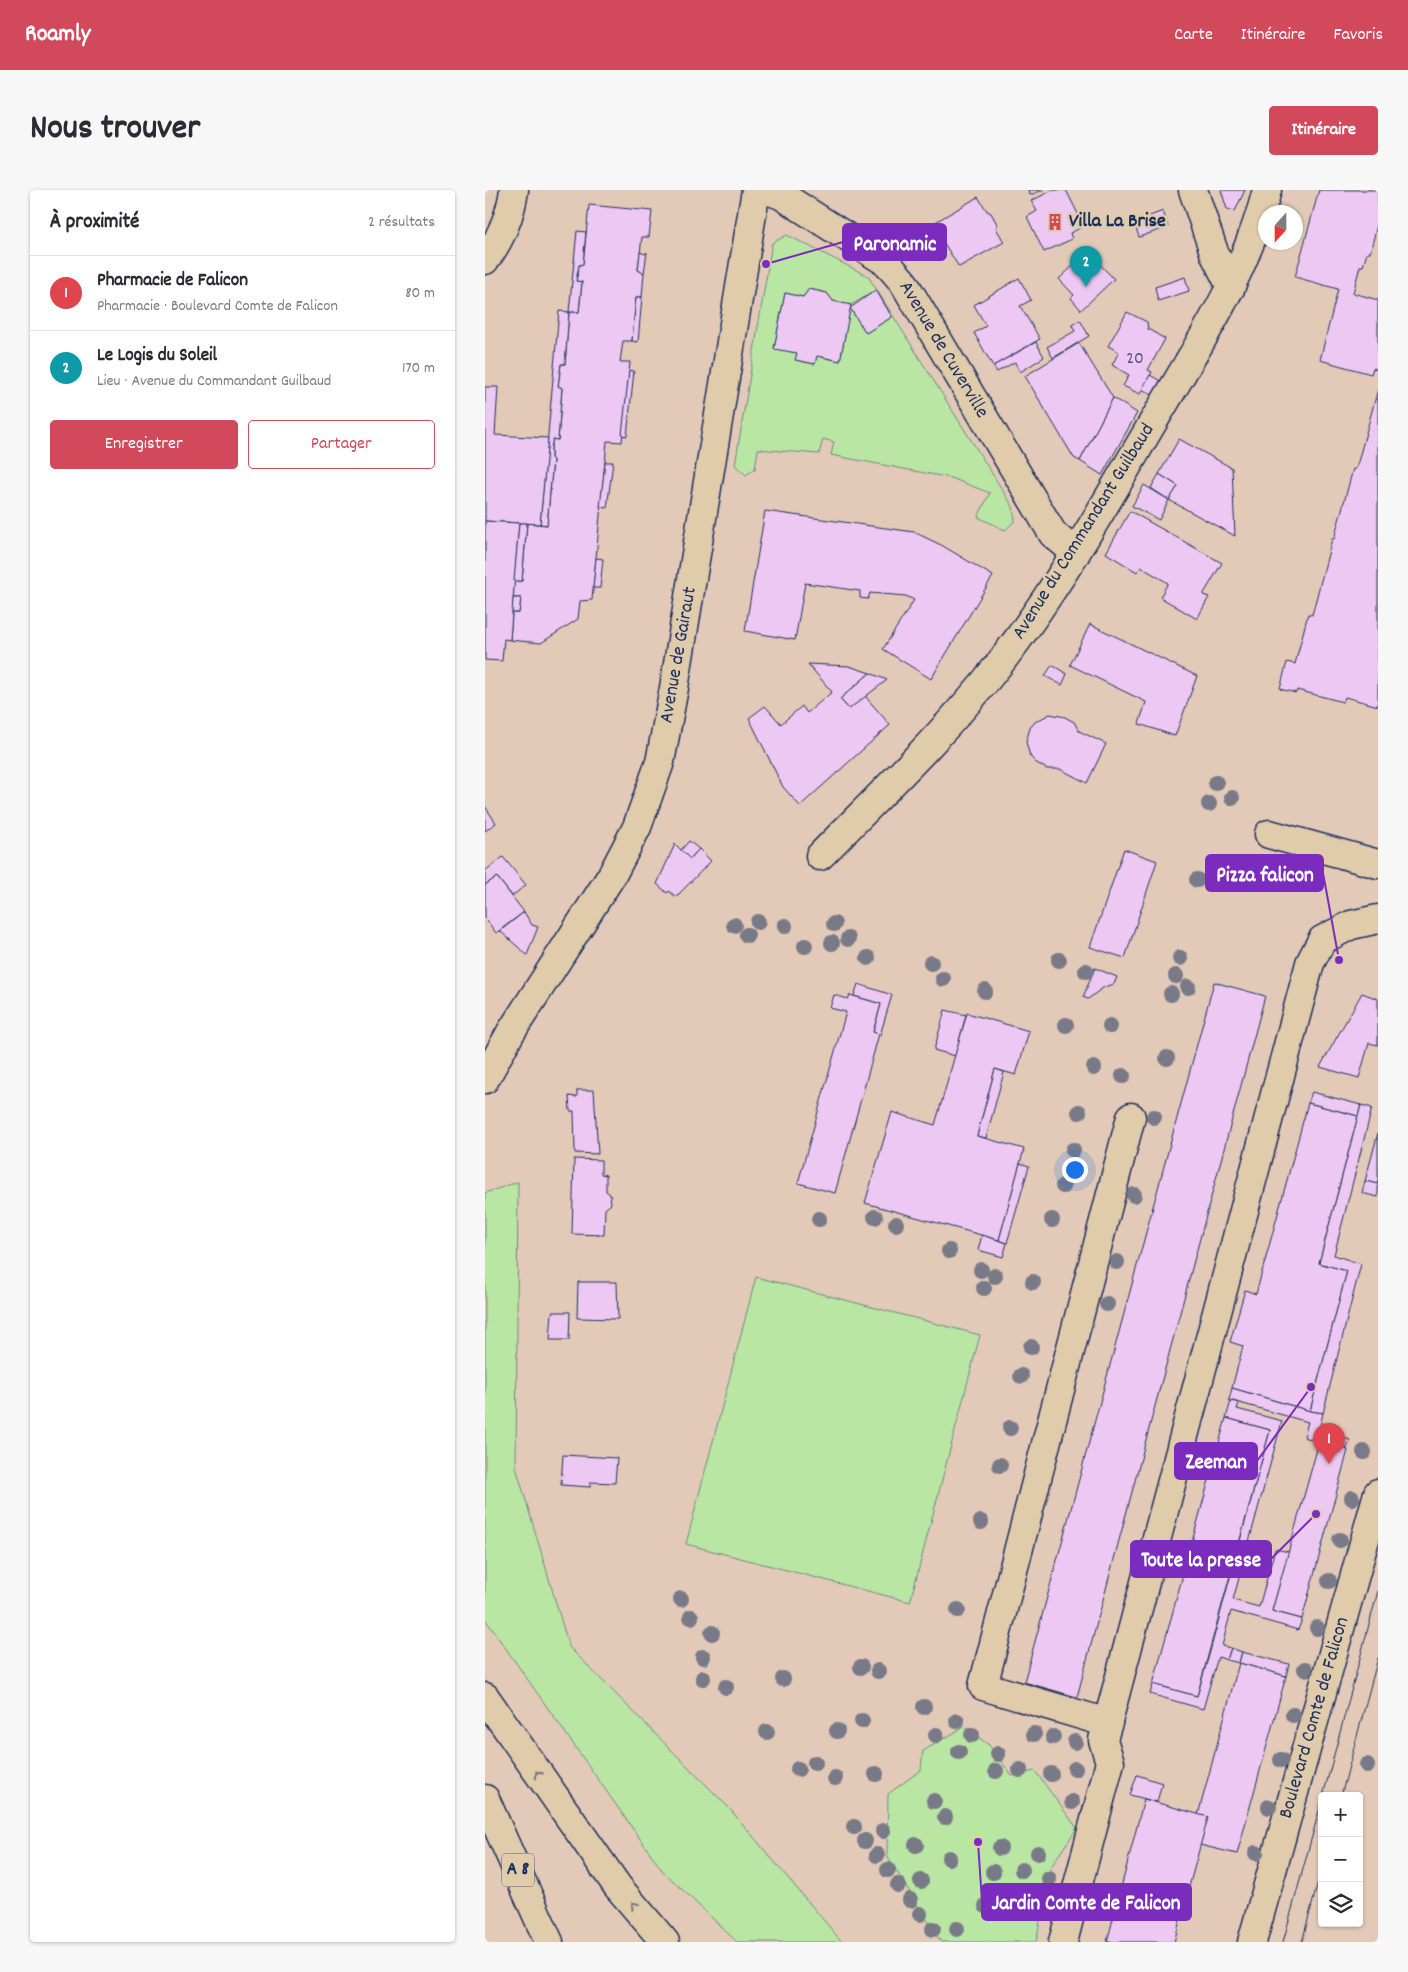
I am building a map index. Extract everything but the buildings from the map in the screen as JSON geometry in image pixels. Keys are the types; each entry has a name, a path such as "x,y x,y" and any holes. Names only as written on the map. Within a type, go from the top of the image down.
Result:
{"main road":[{"path":"485,260 502,232 513,200 514,190"},
{"name":"Avenue de Gairaut","path":"485,1079 511,1032 612,875 637,827 660,762 674,688 756,190"},
{"name":"Avenue de Cuverville","path":"767,190 781,195 886,262 904,283 1053,534 1076,553"},
{"path":"1193,190 1215,255 1231,287"},
{"name":"Avenue du Commandant Guilbaud","path":"820,856 941,733 1000,664 1035,616 1076,553 1213,321 1247,252 1260,217 1267,190"},
{"path":"1269,834 1378,864"},
{"path":"1063,1942 1110,1762 1103,1740 1310,963 1322,940 1351,925 1378,919"},
{"path":"1108,1722 983,1686 1131,1118"},
{"name":"Boulevard Comte de Falicon","path":"1252,1942 1378,1493"},
{"path":"1357,1571 1378,1551"},
{"path":"485,1697 618,1887 665,1942"},
{"name":"A 8","path":"485,1799 549,1942"}],"green space":[{"path":"787,235 868,276 1013,507 1015,521 1005,530 978,517 990,493 951,478 831,455 834,442 823,439 819,454 758,449 755,469 746,475 735,465 772,243","holes":["809,289 827,293 833,301 851,305 876,290 892,317 866,333 850,308 840,361 817,356 814,364 796,360 797,353 774,348 785,293 803,297"]},
{"path":"518,1182 516,1467 569,1647 729,1808 842,1942 737,1942 662,1870 485,1619 485,1193"},
{"path":"756,1277 980,1335 910,1602 686,1544"},
{"path":"964,1727 989,1745 1012,1776 1035,1771 1077,1828 1050,1868 1036,1942 941,1942 887,1856 888,1794 921,1770 923,1751"}],"tram line":[{"path":"1324,1792 1378,1591"},
{"path":"1342,1792 1378,1658"},
{"path":"1283,1942 1318,1815"},
{"path":"1302,1942 1318,1882"}],"place":[{"name":"Villa La Brise","path":"1055,222"},
{"name":"Paronamic","path":"766,264"},
{"name":"Le Logis du Soleil","path":"1086,287"},
{"name":"Pizza falicon","path":"1339,960"},
{"name":"Zeeman","path":"1311,1387"},
{"name":"Pharmacie de Falicon","path":"1329,1464"},
{"name":"Toute la presse","path":"1316,1514"},
{"name":"Jardin Comte de Falicon","path":"978,1842"}]}
